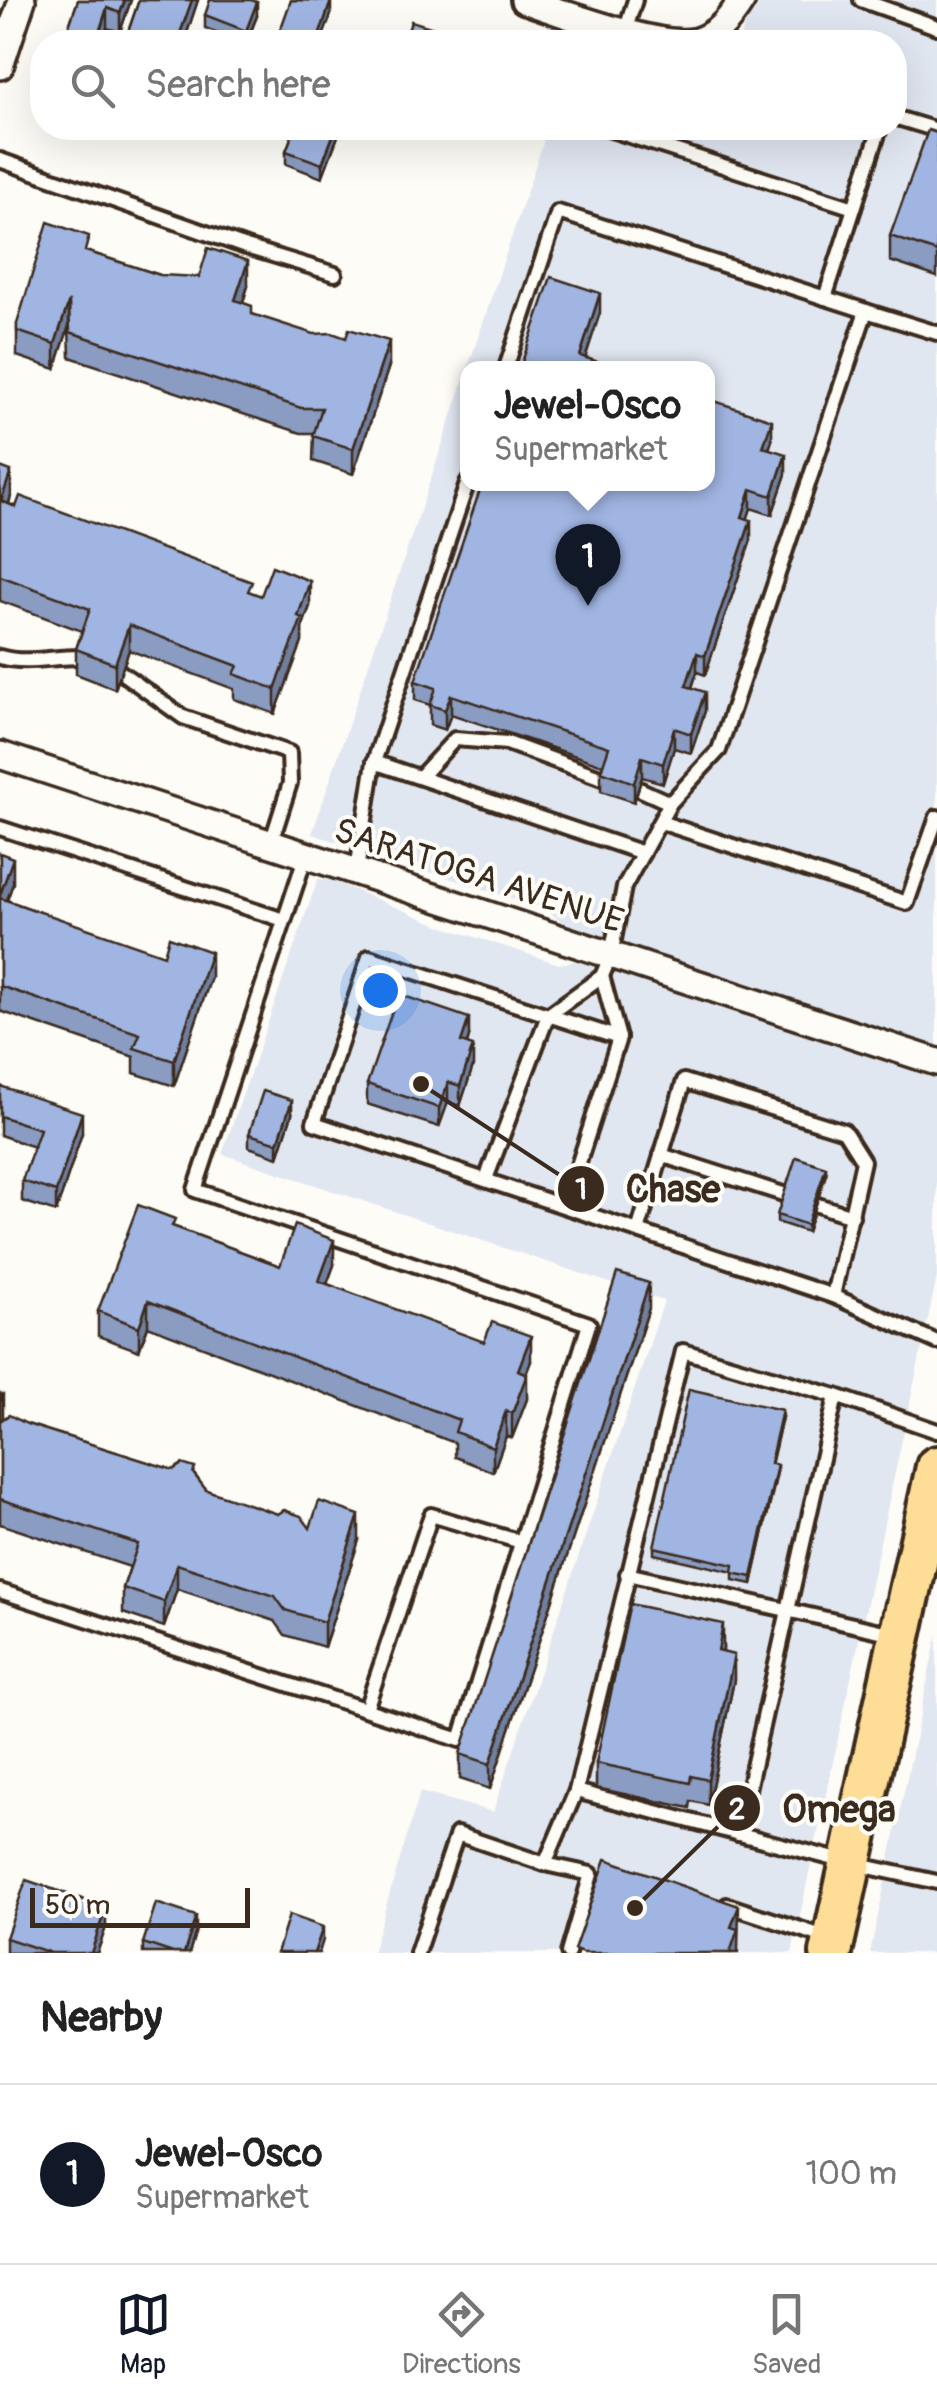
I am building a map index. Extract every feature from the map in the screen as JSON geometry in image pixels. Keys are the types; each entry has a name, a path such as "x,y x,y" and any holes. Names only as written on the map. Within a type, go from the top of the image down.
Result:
{"main road":[{"path":"832,1946 900,1636 931,1522 937,1467"}],"street":[{"path":"0,66 22,0"},
{"path":"524,0 619,30"},
{"path":"715,30 728,22 742,0"},
{"name":"SARATOGA AVENUE","path":"0,755 357,870 606,966 937,1062"}],"lane":[{"path":"626,30 635,0"},
{"path":"860,0 937,27"},
{"path":"907,121 937,130"},
{"path":"642,140 854,208"},
{"path":"825,298 876,140"},
{"path":"0,160 246,248 335,274"},
{"path":"508,361 558,212 937,334"},
{"path":"565,1206 619,1038 606,966 624,888 670,804 719,750 866,311"},
{"path":"357,870 374,762 465,491"},
{"path":"0,656 20,662 83,657"},
{"path":"119,671 183,717 288,753 290,783 271,844"},
{"path":"420,778 455,739 508,743 605,778"},
{"path":"374,762 643,853"},
{"path":"638,789 670,804"},
{"path":"660,822 907,903 937,817"},
{"path":"0,828 284,920"},
{"path":"0,1591 460,1740 589,1324 196,1190 306,855"},
{"path":"619,1038 368,957 314,1123 833,1296 937,1342"},
{"path":"486,1179 548,1014 606,966"},
{"path":"638,1230 684,1081 844,1131 863,1161 833,1296"},
{"path":"661,1155 852,1216"},
{"path":"544,1864 576,1791 683,1351 836,1396 937,1432"},
{"path":"738,1834 836,1396"},
{"path":"366,1709 431,1516 521,1542"},
{"path":"627,1574 900,1636"},
{"path":"576,1791 937,1882"},
{"path":"421,1952 457,1834 544,1864 597,1872 568,1953"},
{"path":"717,1902 832,1946"}],"shaded area":[{"path":"753,0 937,0 937,1277 792,1953 372,1953 420,1792 493,1812 664,1301 222,1154 318,879 331,880 441,926 559,964 609,955 545,909 312,834 460,391 460,491 715,491 715,361 470,361 544,140 907,140 907,30 743,30"},
{"path":"937,1635 937,1953 870,1953"}],"building":[{"path":"78,0 125,0 120,13 107,8 100,30 68,29"},
{"path":"139,0 192,0 181,30 129,30"},
{"path":"210,0 257,2 246,30 205,15"},
{"path":"291,0 331,1 321,30 280,30"},
{"path":"411,21 440,30 408,30"},
{"path":"928,130 937,133 937,252 890,236"},
{"path":"290,140 331,140 322,164 286,151"},
{"path":"48,222 89,236 85,251 160,275 199,277 208,248 248,261 235,300 252,306 252,314 314,334 332,333 346,338 349,329 389,341 353,449 313,436 322,408 301,408 70,332 69,301 55,344 17,331"},
{"path":"551,277 600,293 580,356 595,361 522,361"},
{"path":"715,401 772,420 763,447 786,454 772,496 751,489 742,517 751,520 705,656 697,653 686,686 705,692 691,734 674,728 663,764 642,757 634,783 601,771 609,747 451,695 445,710 430,705 436,688 415,681 480,491 715,491"},
{"path":"0,467 11,471 1,501 16,507 20,496 252,582 248,591 261,596 272,566 310,581 298,616 302,618 275,689 234,674 238,666 129,625 115,664 76,649 90,609 0,576"},
{"path":"0,853 13,858 0,895"},
{"path":"0,898 164,955 169,937 211,952 174,1061 134,1048 140,1034 0,986"},
{"path":"398,994 469,1018 461,1042 473,1046 460,1086 448,1082 439,1108 367,1084"},
{"path":"0,1086 82,1113 56,1192 22,1181 40,1129 0,1116"},
{"path":"263,1091 292,1100 278,1143 249,1134"},
{"path":"796,1157 826,1167 807,1225 777,1215"},
{"path":"138,1205 175,1219 172,1226 280,1266 295,1225 334,1240 319,1281 484,1342 492,1322 531,1336 518,1370 527,1374 512,1414 506,1411 493,1447 455,1432 459,1420 148,1301 139,1327 98,1311"},
{"path":"617,1273 649,1283 490,1764 460,1754"},
{"path":"689,1389 782,1410 770,1463 777,1465 752,1577 733,1573 734,1565 654,1547"},
{"path":"9,1415 173,1470 182,1464 195,1468 193,1473 206,1490 278,1514 284,1510 301,1516 310,1528 319,1501 359,1515 324,1622 285,1610 275,1596 177,1564 164,1602 123,1588 138,1544 0,1499 0,1421"},
{"path":"630,1604 723,1624 718,1651 734,1655 708,1780 691,1776 690,1783 596,1763"},
{"path":"606,1859 739,1906 731,1927 738,1929 730,1953 574,1950"},
{"path":"26,1880 106,1907 91,1953 51,1953 6,1938"},
{"path":"156,1903 196,1916 184,1953 143,1943"},
{"path":"289,1915 323,1927 314,1953 277,1953"}],"place":[{"name":"Jewel-Osco","path":"588,606"},
{"name":"Chase","path":"421,1084"},
{"name":"Omega","path":"635,1908"}]}
